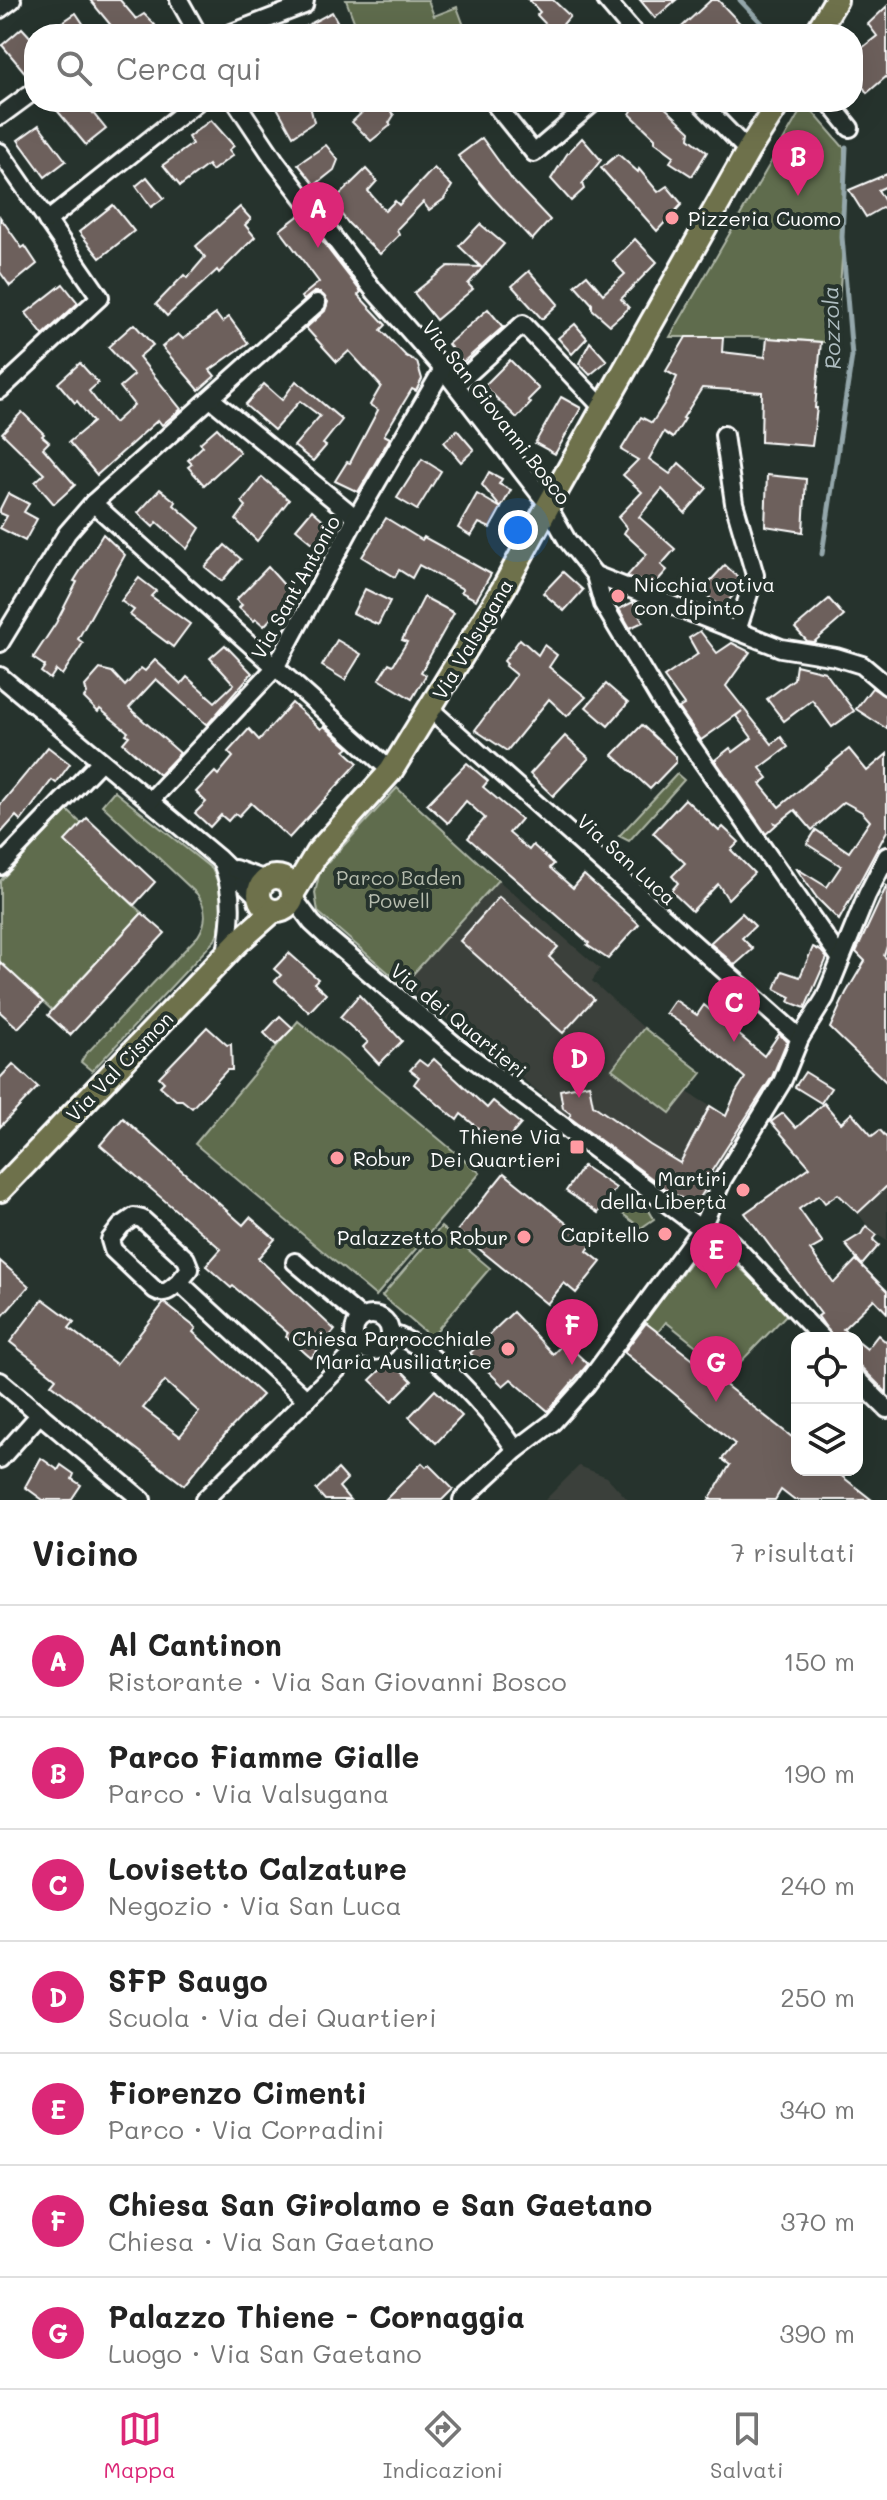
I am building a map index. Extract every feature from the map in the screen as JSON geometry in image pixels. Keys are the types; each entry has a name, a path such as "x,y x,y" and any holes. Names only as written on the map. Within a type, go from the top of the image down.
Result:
{"main road":[{"path":"822,24 836,0"},
{"name":"Via Valsugana","path":"276,896 391,771 503,589 773,112"},
{"name":"Via Val Cismon","path":"0,1190 232,948 276,896"}],"street":[{"path":"0,9 12,0"},
{"path":"179,0 192,24"},
{"path":"255,24 304,5 305,0"},
{"path":"606,0 626,24"},
{"path":"0,116 24,98"},
{"path":"47,221 184,112"},
{"name":"Via San Giovanni Bosco","path":"243,112 276,162 375,292 456,385 548,506 567,540 595,575 603,604 663,705 840,958"},
{"path":"501,112 534,153 582,112"},
{"path":"710,112 748,151"},
{"path":"837,112 850,128"},
{"path":"0,152 100,297 0,390"},
{"path":"0,643 67,533 93,503 317,303"},
{"path":"456,385 523,324 603,408"},
{"name":"Via Sant'Antonio","path":"150,801 275,668 356,518 443,369"},
{"path":"211,399 356,518"},
{"path":"724,435 734,503 755,575 737,631"},
{"path":"93,503 391,771"},
{"path":"595,575 781,648 836,657 862,665 887,686"},
{"name":"Via dei Quartieri","path":"0,676 224,863 312,923 456,1046 701,1229 724,1236 747,1255 817,1332"},
{"name":"Via San Luca","path":"430,709 800,1038"},
{"path":"0,866 101,761"},
{"path":"462,1500 516,1450 553,1422 586,1385 701,1229 723,1179 782,1082 800,1038 825,998 887,856"},
{"path":"224,863 232,908 232,948"},
{"path":"134,1217 142,1219 186,1259 190,1269 179,1282 169,1292 155,1290 113,1250 110,1240 121,1226 134,1217"},
{"path":"295,1262 361,1318"},
{"path":"179,1282 307,1400"},
{"path":"370,1315 380,1316 388,1323 391,1334 382,1349 371,1351 360,1347 354,1332 361,1318 370,1315"},
{"path":"391,1334 405,1337 449,1374 490,1413 516,1450"},
{"path":"204,1500 360,1347"},
{"path":"0,1381 142,1500"},
{"path":"863,1385 887,1409"},
{"path":"0,1459 40,1414"}],"shaded area":[{"path":"498,880 600,969 592,981 644,1028 613,1069 670,1113 687,1092 743,1126 695,1206 635,1170 566,1122 557,1106 403,985"},
{"path":"887,1183 887,1240 869,1228 858,1213"},
{"path":"579,1466 607,1477 628,1500 545,1500"}],"green space":[{"path":"346,0 428,0 434,16 457,7 463,24 355,24"},
{"path":"800,112 813,112 844,148 843,245 836,343 755,337 670,337"},
{"path":"677,774 684,780 629,841 619,836"},
{"name":"Parco Baden Powell","path":"397,788 498,880 403,985 318,912 315,893 320,871"},
{"path":"114,791 212,869 219,887 222,913 215,940 92,1071 81,1062 85,1055 198,936 205,920 203,904 197,894 102,805"},
{"path":"67,810 82,824 66,842 142,913 52,1010 0,962 0,881"},
{"name":"Robur","path":"298,1021 480,1173 376,1296 195,1144"},
{"path":"644,1028 702,1073 670,1113 612,1069"},
{"path":"627,1194 647,1207 654,1219 641,1228 615,1208"},
{"path":"441,1227 490,1268 431,1337 382,1296"},
{"path":"700,1250 720,1250 789,1312 730,1373 666,1322 658,1332 644,1322"}],"building":[{"path":"90,0 120,0 136,19 144,14 154,24 110,24"},
{"path":"529,0 553,0 570,16 563,24 546,24 537,15 540,12"},
{"path":"640,0 676,0 655,18"},
{"path":"711,0 718,0 741,24 685,24"},
{"path":"887,6 887,76 867,93 863,87 863,47 877,36 868,24"},
{"path":"332,12 339,24 310,24"},
{"path":"76,13 83,24 60,24"},
{"path":"22,28 24,30 24,71 2,45"},
{"path":"58,112 92,112 106,129 86,145"},
{"path":"280,112 312,112 314,122 293,136"},
{"path":"362,112 391,112 394,115 389,123 391,125 371,141 352,122"},
{"path":"670,112 690,131 689,138 707,152 692,176 670,162 674,156 655,142 655,138 630,114"},
{"path":"211,120 234,146 229,150 233,155 212,171 208,165 180,186 163,165 192,144 188,137"},
{"path":"39,125 66,161 45,177 18,140"},
{"path":"482,138 513,181 550,220 532,240 458,156"},
{"path":"582,138 601,160 582,184 584,189 571,201 551,179"},
{"path":"326,145 338,160 334,170 315,185 298,164"},
{"path":"618,154 638,172 639,169 658,192 667,186 682,204 657,231 601,168"},
{"path":"434,168 452,186 444,199 429,210 423,202 397,229 399,235 380,254 349,224 332,202 366,169 377,181 368,191 385,211 395,201 399,205"},
{"path":"887,174 887,186 878,190 887,205 866,217 849,190"},
{"path":"147,177 164,198 151,207 136,186"},
{"path":"113,205 134,231 100,258 79,232"},
{"path":"240,207 251,219 245,225 255,237 219,273 217,270 167,316 156,304 184,275 187,278 205,257 196,246"},
{"path":"301,214 361,292 358,295 386,325 381,330 406,356 417,362 422,379 416,391 412,389 384,435 390,438 358,492 335,481 347,462 350,463 378,410 370,405 381,386 349,351 337,362 306,328 325,311 328,302 320,292 314,292 304,300 301,297 319,282 280,230"},
{"path":"0,217 37,264 10,286 0,272"},
{"path":"480,224 504,244 468,284 473,289 436,320 414,293 448,266 481,267 459,246"},
{"path":"635,239 657,262 621,299 629,308 610,325 592,309 592,304 575,285 587,275 603,294 625,274 613,261"},
{"path":"529,271 558,304 542,319 512,286"},
{"path":"63,284 78,303 43,335 26,313"},
{"path":"488,309 503,327 463,362 448,344"},
{"path":"216,314 222,322 229,317 248,343 210,370 215,376 199,390 162,347 178,334 183,339"},
{"path":"134,324 153,345 139,357 181,409 162,425 158,420 97,475 69,442 93,422 58,383 80,363 98,383 89,391 114,423 134,405 120,387 134,375 108,347"},
{"path":"575,324 587,338 572,354 558,338"},
{"path":"686,337 723,337 722,352 765,357 767,338 821,342 812,446 761,442 762,392 702,388 673,438 664,432 649,459 670,474 679,463 707,488 685,513 662,489 639,517 675,549 661,565 667,570 653,586 627,576 647,554 624,533 627,528 618,517 642,492 623,475 638,460 621,450 641,417 652,423 668,398 677,377 666,371"},
{"path":"590,342 607,361 590,375 579,363"},
{"path":"510,360 539,389 517,418 484,386"},
{"path":"296,381 342,420 313,461 294,446 320,416 300,401 274,430 245,405 264,384 282,400"},
{"path":"561,397 581,408 555,454 535,443"},
{"path":"22,412 44,434 42,436 49,442 43,448 75,485 54,504 35,482 44,474 2,433"},
{"path":"217,428 240,452 204,485 188,467 192,464 188,460 203,446 200,443"},
{"path":"457,430 474,450 461,462 444,442"},
{"path":"422,459 441,471 417,510 397,498"},
{"path":"489,472 502,479 499,484 511,490 501,508 482,485"},
{"path":"767,475 806,479 803,532 765,526"},
{"path":"262,477 289,500 257,541 236,520 246,506 242,502"},
{"path":"160,489 200,528 187,549 157,522 153,527 138,513"},
{"path":"8,493 29,504 24,512 37,519 25,541 0,528 7,516 0,513 0,509"},
{"path":"477,494 501,508 490,528 479,523 471,536 458,528"},
{"path":"312,510 336,531 320,549 296,529"},
{"path":"386,518 422,540 424,537 491,574 476,600 461,592 463,589 419,565 412,578 399,570 395,577 362,557"},
{"path":"103,534 125,555 78,639 83,643 62,675 56,670 50,679 41,672 45,666 33,658 56,623 77,582 74,581"},
{"path":"225,545 241,559 222,581 205,567"},
{"path":"725,565 742,581 721,609 702,590"},
{"path":"268,567 293,595 264,626 239,608 242,605 236,600"},
{"path":"563,572 583,590 564,611 543,593"},
{"path":"139,578 156,591 151,596 190,624 173,647 130,615 134,610 121,601"},
{"path":"365,589 390,601 378,625 353,613"},
{"path":"424,597 454,613 421,672 426,675 412,699 379,679 389,663 393,665 407,642 402,640"},
{"path":"829,599 844,616 814,642 807,641 795,628"},
{"path":"633,602 643,622 630,628 619,609"},
{"path":"700,631 717,653 732,643 750,652 726,686 772,744 781,737 788,747 760,768 768,778 760,784 779,807 849,749 867,771 887,754 887,831 839,920 817,898 796,868 827,887 841,866 807,844 816,830 849,852 870,821 862,812 844,802 812,830 795,810 775,823 766,834 715,760 730,748 733,752 752,738 736,716 742,711 701,740 679,708 684,705 664,677 698,654 689,638"},
{"path":"520,639 538,655 544,645 557,655 549,667 586,697 567,716 549,699 507,751 475,730 516,675 505,666 504,661"},
{"path":"337,640 361,654 345,680 322,666"},
{"path":"225,645 252,673 207,725 156,679 129,708 180,753 159,775 123,743 129,736 126,734 128,732 100,709 98,712 84,698 87,694 85,686 100,669 112,672 125,686 141,668 145,671 155,660 181,684 187,677 215,702 234,684 210,658"},
{"path":"796,665 825,672 854,711 832,727 812,700 784,721 767,699 794,679"},
{"path":"606,684 628,703 608,726 586,707"},
{"path":"872,688 887,697 887,729 856,709"},
{"path":"292,703 321,729 324,726 349,748 345,751 358,763 289,838 251,803 239,816 235,813 228,821 221,815 210,827 195,813 206,802 196,792 215,772 218,775 233,757 228,752 249,729 259,740"},
{"path":"642,725 676,757 676,762 650,789 613,755"},
{"path":"565,736 589,758 553,796 530,774"},
{"path":"48,747 70,764 56,783 52,780 21,821 16,816 0,834 0,805"},
{"path":"467,763 488,781 483,787 521,819 509,833 529,850 533,845 554,864 550,868 573,888 584,875 639,924 608,959 587,945 589,943 468,838 485,818 466,801 448,823 427,804"},
{"path":"685,799 719,831 723,827 739,842 731,850 754,873 728,899 718,884 692,911 671,891 678,883 672,876 685,863 653,833"},
{"path":"87,818 155,882 134,905 65,841"},
{"path":"887,885 887,946 884,956 887,959 887,1083 830,1028 865,961 856,952"},
{"path":"499,897 558,947 549,957 594,999 563,1033 460,941"},
{"path":"142,913 165,933 70,1035 48,1015"},
{"path":"742,913 755,926 742,938 753,949 735,965 710,943"},
{"path":"813,947 827,958 805,1008 789,1002 791,997 775,989 782,971 800,977"},
{"path":"289,953 318,979 314,983 326,994 309,1012 275,981 281,975 274,969"},
{"path":"0,962 43,1002 18,1028 0,1012"},
{"path":"359,995 402,1041 379,1064 363,1047 368,1042 340,1017"},
{"path":"675,1000 697,1015 704,1005 764,1056 779,1034 787,1041 772,1077 711,1172 711,1180 695,1206 666,1189 569,1117 571,1114 563,1108 560,1090 589,1084 593,1105 680,1163 710,1106 726,1116 745,1078 666,1013"},
{"path":"280,1016 293,1028 276,1045 264,1033"},
{"path":"207,1027 227,1045 231,1044 232,1070 227,1070 192,1108 182,1100 176,1100 160,1086 164,1082 159,1077"},
{"path":"434,1059 487,1108 493,1101 521,1124 501,1147 461,1114 457,1120 414,1084 419,1077 410,1070 419,1060 427,1066"},
{"path":"13,1064 38,1087 0,1127 0,1078"},
{"path":"805,1072 831,1088 821,1103 795,1087"},
{"path":"824,1103 841,1123 852,1113 872,1136 880,1130 887,1138 887,1186 858,1213 838,1194 825,1203 819,1195 799,1209 823,1243 810,1250 834,1283 856,1260 887,1291 887,1313 874,1299 843,1329 847,1332 829,1332 818,1316 821,1314 745,1213 810,1167 771,1122 783,1113 796,1128"},
{"path":"123,1118 243,1225 250,1217 275,1239 258,1258 335,1330 311,1358 286,1336 288,1333 206,1266 221,1249 100,1145"},
{"path":"583,1166 616,1188 598,1213 566,1191"},
{"name":"Palazzetto Robur","path":"504,1173 592,1244 587,1251 601,1262 576,1293 564,1283 547,1304 457,1231"},
{"path":"866,1226 877,1235 873,1240 879,1245 862,1265 845,1244 861,1234"},
{"path":"0,1261 29,1286 0,1319"},
{"path":"43,1299 74,1322 69,1328 116,1364 164,1303 196,1328 193,1332 262,1395 184,1485 51,1384 56,1378 10,1342","holes":["165,1381 199,1412 180,1436 143,1408"]},
{"path":"513,1312 553,1354 561,1346 566,1352 571,1348 588,1364 548,1411 511,1379 503,1386 470,1353"},
{"path":"646,1323 791,1436 791,1476 842,1476 872,1500 794,1500 781,1490 775,1500 709,1500 730,1465 722,1459 735,1444 624,1352"},
{"path":"878,1335 887,1343 887,1393 863,1369 863,1346 867,1349"},
{"path":"391,1360 412,1381 392,1401 370,1380"},
{"path":"435,1390 462,1416 436,1443 409,1417"},
{"path":"41,1458 58,1470 61,1465 74,1474 72,1479 81,1485 71,1500 43,1500 25,1487"},
{"path":"422,1463 426,1467 429,1465 453,1489 442,1500 385,1500"},
{"path":"338,1469 347,1479 339,1487 350,1500 325,1500 316,1490"}],"waterway":[{"name":"Rozzola","path":"740,0 763,24"},
{"name":"Rozzola","path":"822,554 852,356 842,237 846,147"}],"place":[{"name":"Parco Fiamme Gialle","path":"798,196"},
{"name":"Pizzeria Cuomo","path":"672,218"},
{"name":"Al Cantinon","path":"318,248"},
{"name":"Nicchia votiva con dipinto","path":"618,596"},
{"name":"Lovisetto Calzature","path":"734,1042"},
{"name":"SFP Saugo","path":"579,1098"},
{"name":"Thiene Via Dei Quartieri","path":"577,1147"},
{"name":"Robur","path":"337,1158"},
{"name":"Martiri della Libertà","path":"743,1190"},
{"name":"Capitello","path":"665,1234"},
{"name":"Palazzetto Robur","path":"524,1237"},
{"name":"Fiorenzo Cimenti","path":"716,1289"},
{"name":"Chiesa Parrocchiale Maria Ausiliatrice","path":"508,1349"},
{"name":"Chiesa San Girolamo e San Gaetano","path":"572,1365"},
{"name":"Palazzo Thiene - Cornaggia","path":"716,1402"}]}
